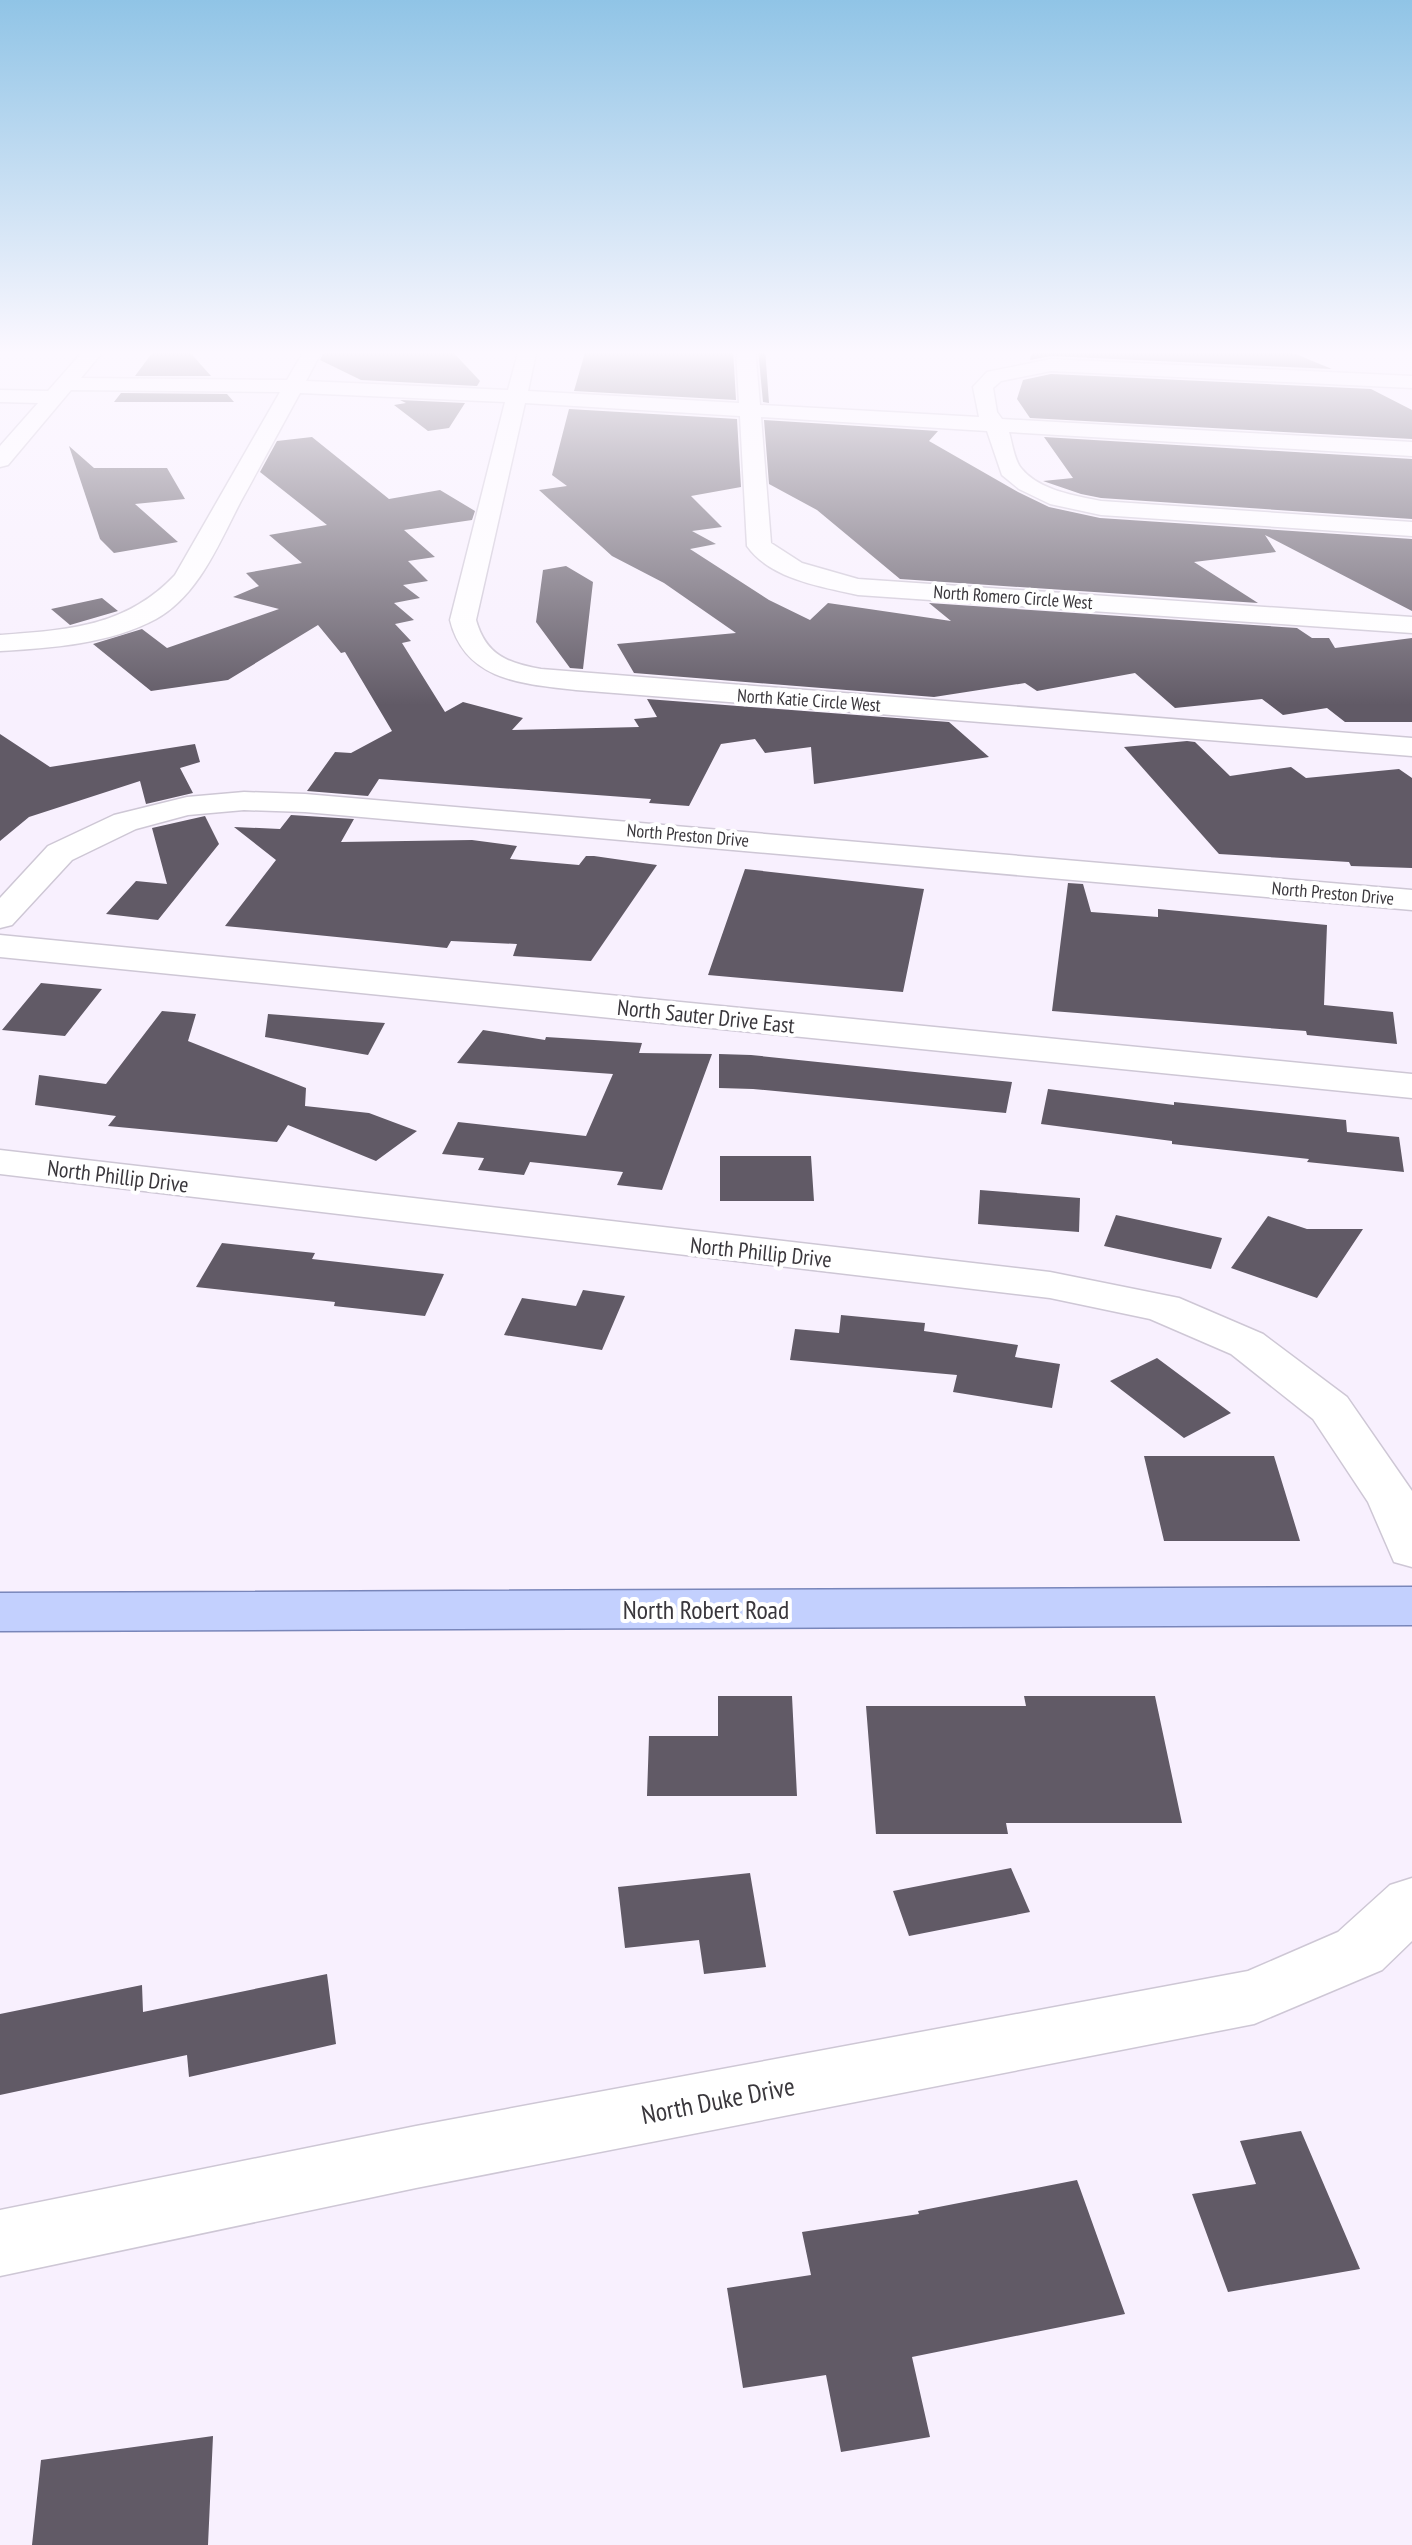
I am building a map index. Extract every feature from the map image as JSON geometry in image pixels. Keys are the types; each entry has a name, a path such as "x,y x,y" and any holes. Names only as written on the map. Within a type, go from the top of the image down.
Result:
{"main road":[{"name":"North Robert Road","path":"0,1612 1412,1606"}],"street":[{"path":"0,643 82,633 132,619 163,603 186,579 248,468"},
{"name":"North Katie Circle West","path":"498,468 463,620 464,637 476,652 496,665 529,676 1412,747"},
{"name":"North Romero Circle West","path":"754,468 759,546 774,559 799,572 858,587 1412,625"},
{"path":"1009,468 1027,484 1058,499 1101,508 1412,529"},
{"name":"North Preston Drive","path":"0,918 60,853 125,822 187,806 244,801 305,803 696,836 1412,900"},
{"name":"North Sauter Drive East","path":"0,946 1412,1086"},
{"name":"North Phillip Drive","path":"0,1162 1050,1285 1163,1308 1247,1344 1330,1408 1392,1499 1412,1549"},
{"name":"North Duke Drive","path":"0,2243 416,2157 1254,1997 1360,1951 1412,1903"}],"building":[{"path":"76,468 167,468 185,499 135,504 178,542 114,553 100,539"},
{"path":"262,468 350,468 389,499 440,490 475,511 472,520 404,530 435,557 408,561 428,581 403,585 420,598 394,603 414,620 395,624 411,641 402,643 445,712 463,702 523,718 512,730 639,727 634,719 657,717 647,699 949,722 989,757 814,784 811,747 765,753 755,739 721,744 689,806 649,803 651,799 379,779 368,796 307,791 335,752 351,753 392,731 345,652 341,653 318,625 228,680 151,691 93,644 142,629 167,648 279,609 233,597 259,586 246,573 302,563 269,535 327,525 260,472"},
{"path":"554,468 740,468 741,487 691,496 722,527 692,531 716,544 690,549 769,600 810,620 828,603 951,621 929,603 1297,628 1312,638 1329,638 1335,648 1412,638 1412,722 1345,722 1327,708 1283,715 1262,699 1175,708 1135,673 1037,691 1025,683 934,697 634,673 617,644 736,633 664,583 612,556 539,490 567,486 552,475"},
{"path":"768,468 976,468 1049,507 1100,518 1412,539 1412,611 1265,535 1276,552 1194,562 1258,603 900,579 817,510 769,484"},
{"path":"1066,468 1412,468 1412,519 1101,498 1043,481 1073,478"},
{"path":"566,566 593,582 583,669 570,668 536,622 543,570"},
{"path":"102,598 118,611 70,625 51,609"},
{"path":"0,734 50,767 195,744 200,762 180,768 193,793 146,804 140,781 29,817 0,841"},
{"path":"1195,742 1230,776 1291,767 1306,778 1399,769 1412,778 1412,868 1351,866 1349,862 1219,854 1124,747"},
{"path":"291,815 354,819 341,842 472,840 517,846 510,859 579,865 586,856 594,856 657,865 591,961 513,956 517,944 451,941 447,948 225,926 276,860 234,827 280,829"},
{"path":"205,816 219,844 158,920 106,914 136,881 167,884 152,828"},
{"path":"745,869 924,889 903,992 708,975"},
{"path":"1068,883 1083,884 1091,912 1158,917 1158,909 1327,925 1324,1005 1393,1012 1397,1044 1307,1035 1306,1031 1052,1011"},
{"path":"41,983 102,989 65,1036 2,1030"},
{"path":"162,1011 196,1014 188,1041 306,1088 305,1106 369,1113 417,1131 376,1161 288,1125 277,1142 108,1126 116,1116 35,1105 39,1075 106,1084"},
{"path":"268,1014 385,1023 368,1055 265,1037"},
{"path":"483,1030 545,1040 546,1037 642,1043 639,1053 712,1054 662,1190 617,1185 623,1172 530,1162 524,1175 478,1170 484,1158 442,1154 458,1122 586,1136 613,1074 457,1063"},
{"path":"719,1054 1012,1082 1006,1113 719,1088"},
{"path":"1048,1089 1174,1105 1174,1102 1346,1120 1347,1132 1399,1137 1404,1172 1307,1162 1309,1159 1172,1144 1172,1141 1041,1124"},
{"path":"720,1156 811,1156 814,1201 720,1201"},
{"path":"980,1190 1080,1198 1079,1232 978,1224"},
{"path":"1116,1215 1222,1238 1211,1269 1104,1246"},
{"path":"1268,1216 1307,1229 1363,1229 1317,1298 1231,1268"},
{"path":"222,1243 315,1253 312,1259 444,1274 425,1316 334,1306 335,1302 196,1287"},
{"path":"583,1290 625,1296 602,1350 504,1335 522,1298 576,1306"},
{"path":"841,1315 925,1323 924,1331 1018,1345 1015,1357 1060,1364 1052,1408 953,1392 957,1375 790,1360 795,1329 839,1333"},
{"path":"1157,1358 1231,1413 1184,1438 1110,1381"},
{"path":"1144,1456 1274,1456 1300,1541 1164,1541"},
{"path":"718,1696 792,1696 797,1796 647,1796 649,1736 718,1736"},
{"path":"1024,1696 1155,1696 1182,1823 1006,1823 1008,1834 876,1834 866,1706 1026,1706"},
{"path":"1011,1868 1030,1912 909,1936 893,1891"},
{"path":"750,1873 766,1967 704,1974 699,1940 625,1948 618,1887"},
{"path":"327,1974 336,2044 189,2077 187,2055 0,2095 0,2014 142,1985 143,2012"},
{"path":"1301,2131 1360,2269 1228,2292 1192,2194 1256,2184 1240,2141"},
{"path":"1077,2180 1125,2314 912,2357 930,2437 841,2452 826,2375 743,2388 727,2288 811,2275 802,2232 919,2214 918,2211"},
{"path":"213,2436 208,2545 32,2545 41,2460"}]}
